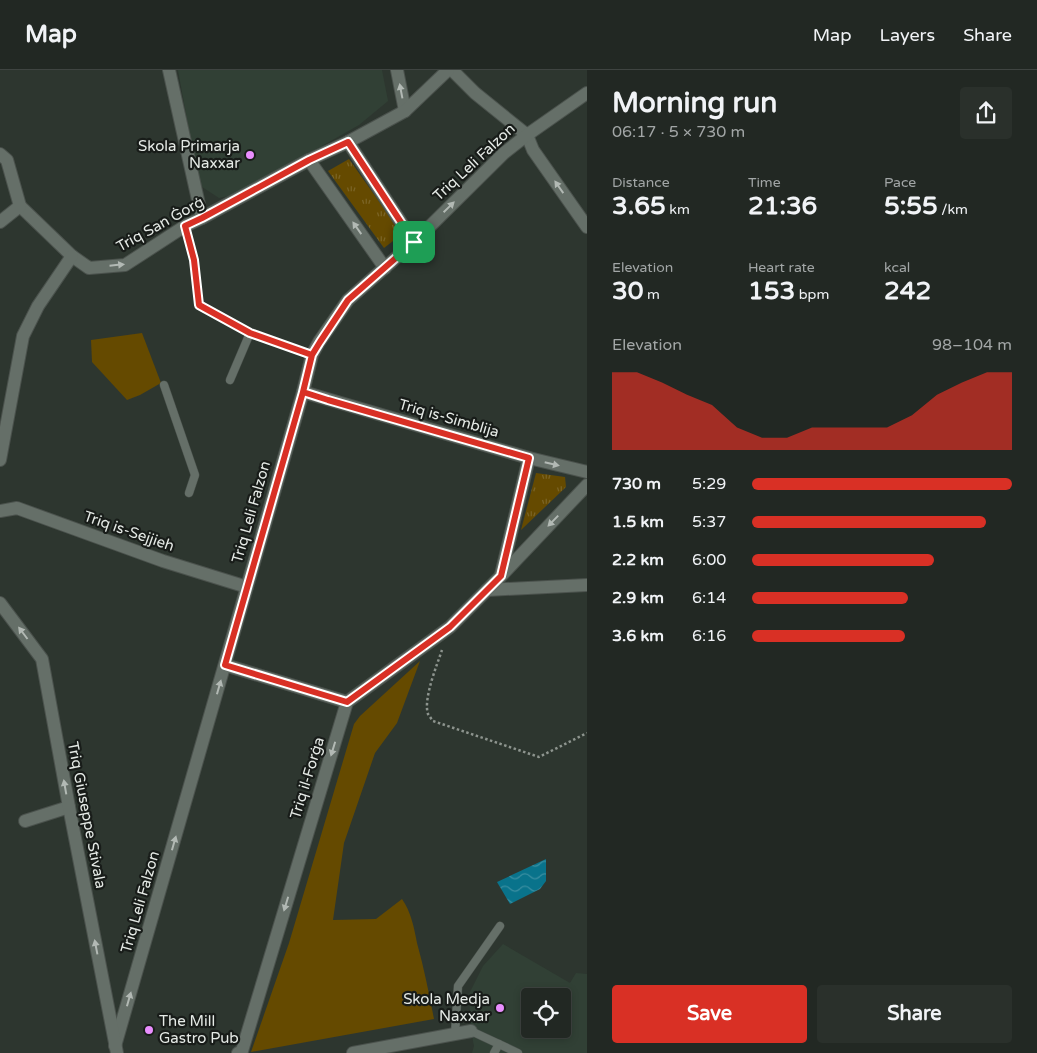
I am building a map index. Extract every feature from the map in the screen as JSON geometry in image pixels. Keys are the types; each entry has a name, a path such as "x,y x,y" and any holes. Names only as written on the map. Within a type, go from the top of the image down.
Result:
{"street":[{"path":"169,70 202,218"},
{"path":"397,70 405,111"},
{"name":"Triq San Ġorġ","path":"20,206 72,256 89,268 125,265 185,226 405,111 448,70"},
{"path":"452,70 474,93 526,135 533,150 587,227"},
{"name":"Triq Leli Falzon","path":"116,1049 312,355 348,300 414,242 504,153 526,135 587,93"},
{"path":"348,142 414,242"},
{"path":"0,154 7,160 20,206 0,222"},
{"path":"309,160 385,268"},
{"path":"0,460 24,336 38,306 72,256"},
{"name":"Triq is-Simblija","path":"303,392 529,458 587,472"},
{"path":"501,576 529,458"},
{"path":"225,665 347,702 450,627 587,486"},
{"name":"Triq is-Sejjieh","path":"0,511 17,508 163,561 247,587"},
{"path":"487,590 587,585"},
{"name":"Triq Giuseppe Stivala","path":"0,603 42,659 116,1049"},
{"name":"Triq il-Forġa","path":"240,1052 347,702"},
{"path":"24,821 69,807"},
{"path":"353,1053 470,1031"}],"lane":[{"path":"185,226 194,260 199,305 250,333 312,355"},
{"path":"230,380 250,333"},
{"path":"164,385 195,475 189,493"},
{"path":"455,1034 458,986 500,926"},
{"path":"470,1031 518,1053"},
{"path":"494,1053 499,1044"}],"path":[{"path":"450,627 427,703 428,714 432,721 539,757 587,733"}],"shaded area":[{"name":"Skola Primarja Naxxar","path":"178,70 382,70 388,101 359,125 237,194 219,198 199,185"},
{"name":"Skola Medja Naxxar","path":"503,944 570,983 576,973 587,974 587,1053 472,1053 474,1046 471,1031 469,994 483,966"}],"green space":[{"path":"349,159 402,234 384,248 328,171"},
{"path":"142,333 161,383 127,400 92,362 91,340"},
{"path":"536,473 565,477 566,487 521,530"},
{"path":"420,661 397,723 375,753 344,843 333,920 376,919 402,899 408,909 413,925 434,1019 251,1052 289,943 354,724 360,716"}],"water":[{"path":"546,859 546,881 540,889 510,904 497,882"}],"place":[{"name":"Skola Primarja Naxxar","path":"250,155"},
{"name":"Skola Medja Naxxar","path":"500,1008"},
{"name":"The Mill Gastro Pub","path":"149,1030"}],"route":[{"path":"414,242 348,142 309,160 185,226 194,260 199,305 250,333 312,355 225,665 347,702 450,627 501,576 529,458 303,392 312,355 348,300 414,242"}]}
